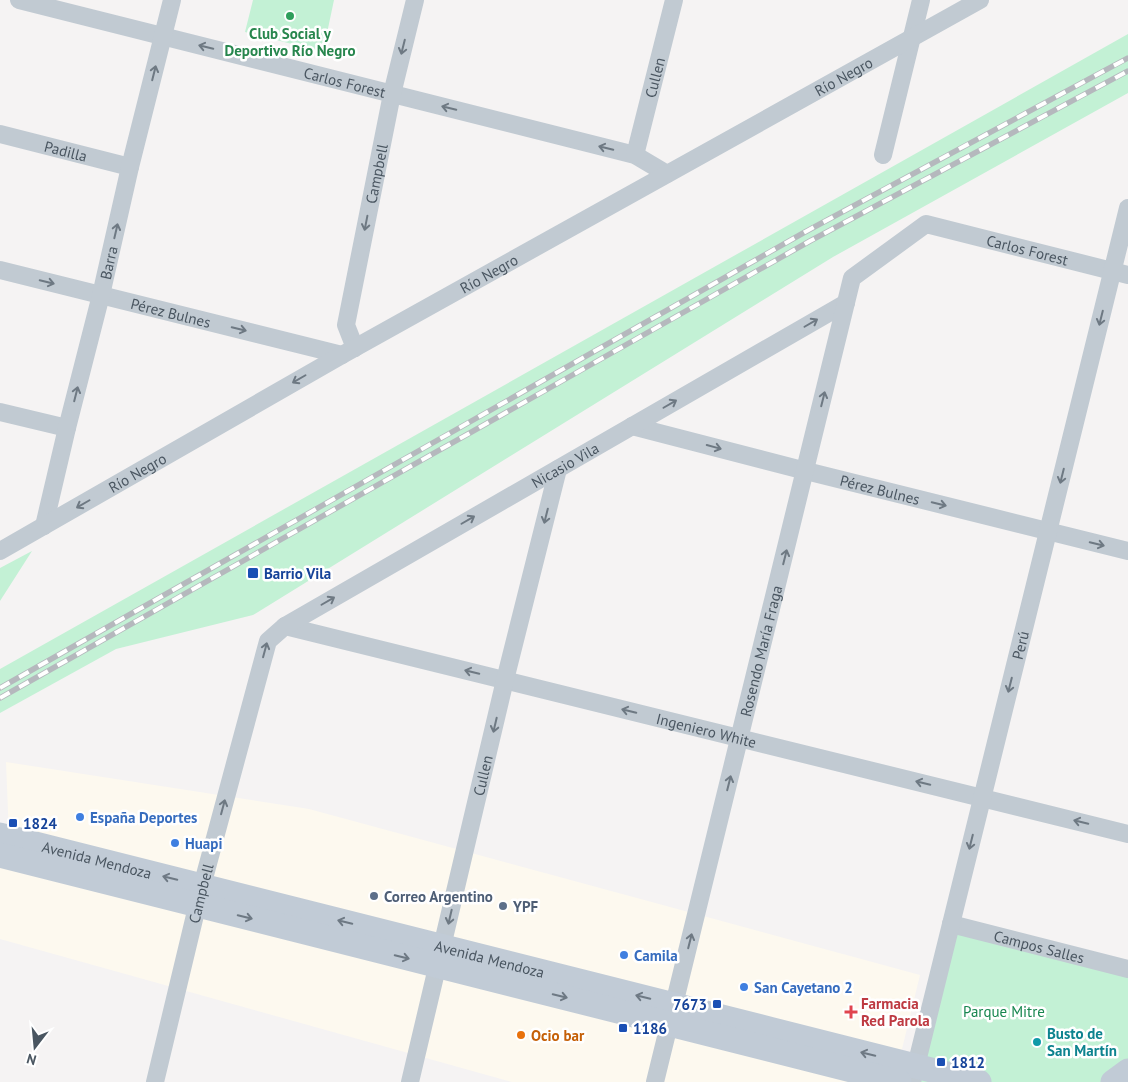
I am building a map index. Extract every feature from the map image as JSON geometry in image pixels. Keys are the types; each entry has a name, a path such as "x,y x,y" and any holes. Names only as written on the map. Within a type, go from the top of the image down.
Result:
{"main road":[{"name":"Avenida Mendoza","path":"0,835 200,896"},
{"name":"Avenida Mendoza","path":"0,855 200,896 672,1014 909,1077 979,1082"},
{"path":"1113,1082 1128,1071"}],"street":[{"name":"Carlos Forest","path":"19,0 635,155 667,174"},
{"name":"Barra","path":"44,526 172,0"},
{"name":"Campbell","path":"348,351 346,325 392,94 415,0"},
{"name":"Cullen","path":"635,155 674,0"},
{"path":"883,155 921,0"},
{"name":"Río Negro","path":"0,551 348,351 980,0"},
{"name":"Padilla","path":"0,134 130,168"},
{"name":"Perú","path":"909,1077 951,924 1048,532 1120,273 1128,208"},
{"name":"Carlos Forest","path":"852,278 926,224 1120,273"},
{"name":"Pérez Bulnes","path":"0,270 348,351"},
{"name":"Rosendo María Fraga","path":"655,1082 852,278"},
{"name":"Nicasio Vila","path":"285,626 846,303"},
{"path":"0,412 67,428"},
{"name":"Pérez Bulnes","path":"632,426 1128,552"},
{"name":"Cullen","path":"410,1082 505,680 558,469"},
{"name":"Campbell","path":"155,1082 200,896 268,641 285,626"},
{"name":"Ingeniero White","path":"285,626 1128,834"},
{"name":"Campos Salles","path":"951,924 1128,969"}],"shaded area":[{"path":"6,762 309,809 920,975 894,1082 512,1082 0,939 0,835 9,837"}],"green space":[{"name":"Club Social y Deportivo Río Negro","path":"253,0 334,0 323,52 245,32"},
{"path":"1128,34 1128,93 833,257 253,615 116,649 0,713 0,669"},
{"path":"32,551 0,601 0,568"},
{"name":"Parque Mitre","path":"951,924 1128,969 1128,1082 912,1082"}],"railway":[{"path":"0,688 805,232 1128,58"},
{"path":"0,698 810,241 1128,71"}],"place":[{"name":"Club Social y Deportivo Río Negro","path":"290,16"},
{"name":"Barrio Vila","path":"253,573"},
{"name":"España Deportes","path":"80,817"},
{"name":"1824","path":"13,823"},
{"name":"Huapi","path":"175,843"},
{"name":"Correo Argentino","path":"374,896"},
{"name":"YPF","path":"503,906"},
{"name":"Camila","path":"624,955"},
{"name":"San Cayetano 2","path":"744,987"},
{"name":"7673","path":"717,1004"},
{"name":"Farmacia Red Parola","path":"851,1012"},
{"name":"1186","path":"623,1028"},
{"name":"Ocio bar","path":"521,1035"},
{"name":"Busto de San Martín","path":"1037,1042"},
{"name":"1812","path":"941,1062"}]}
